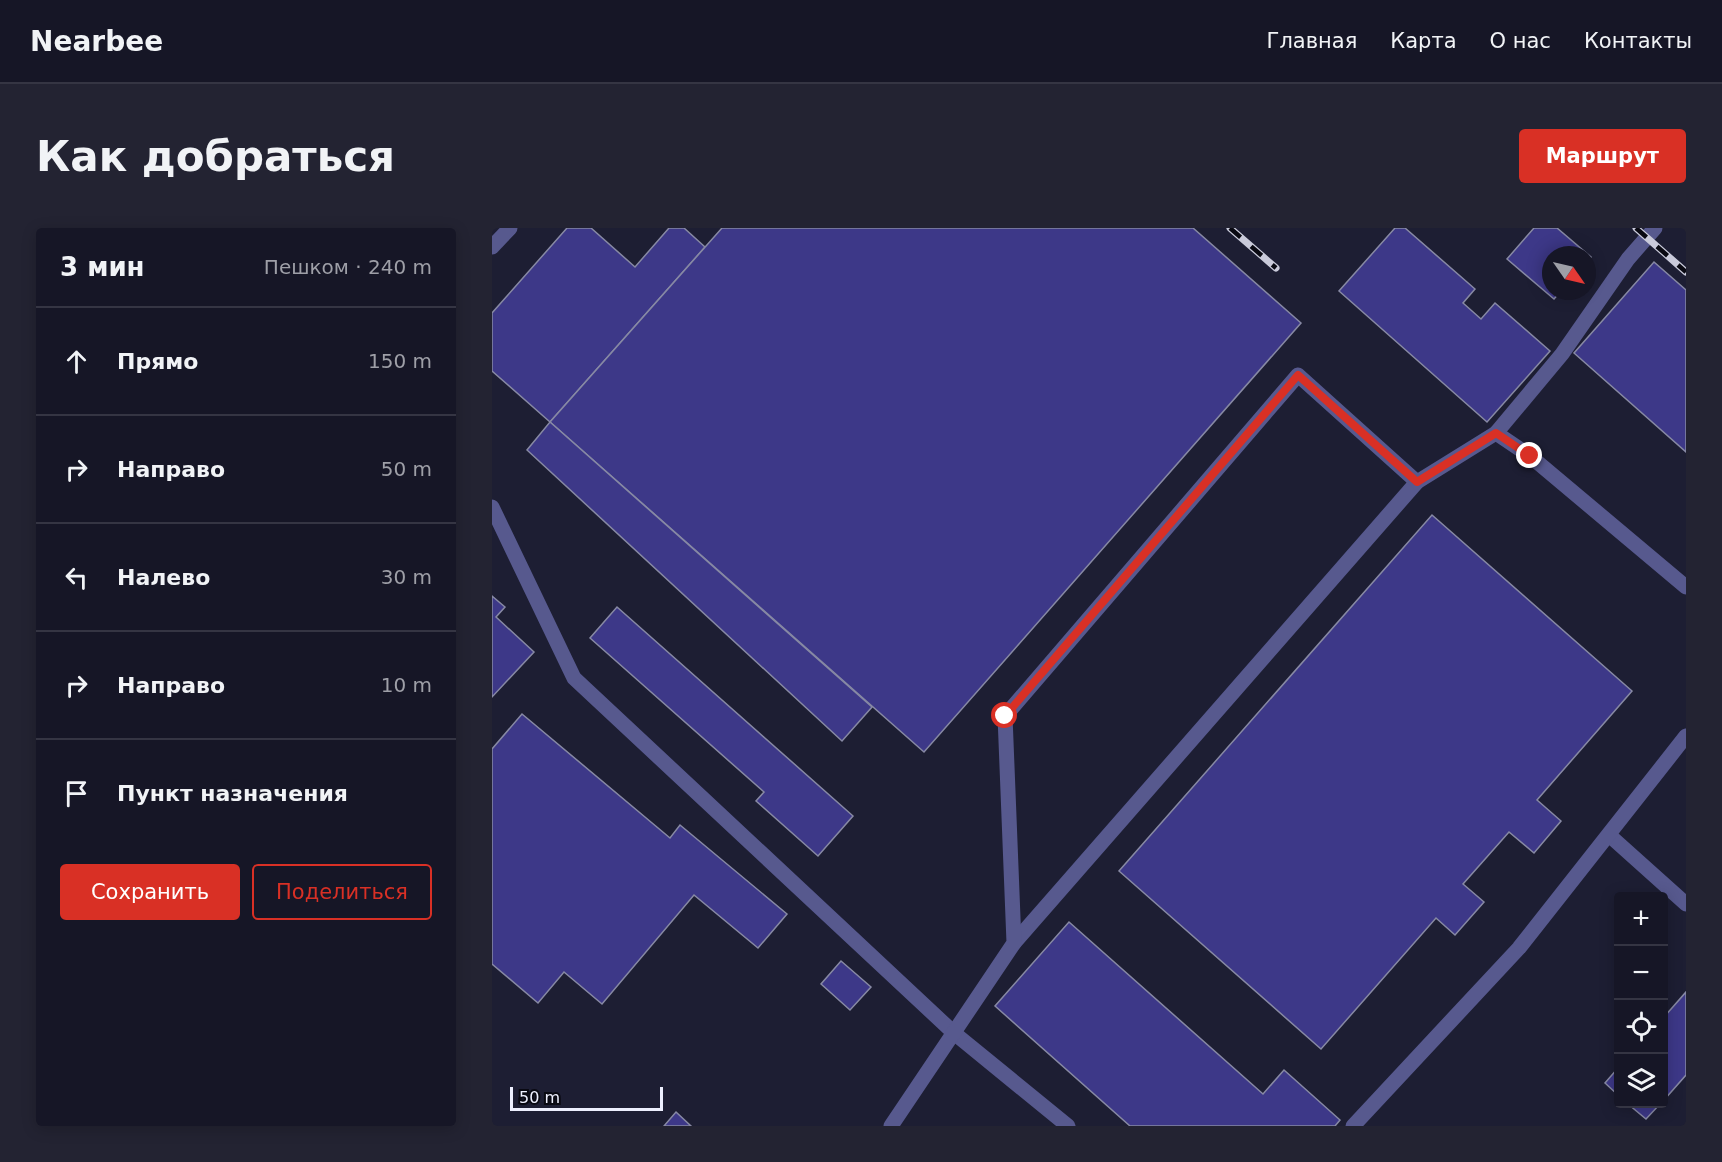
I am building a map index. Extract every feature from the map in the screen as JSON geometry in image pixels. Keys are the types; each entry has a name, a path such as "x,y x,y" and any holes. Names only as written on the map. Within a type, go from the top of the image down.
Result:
{"lane":[{"path":"492,248 510,228"},
{"path":"891,1126 1014,943 1417,482 1496,433 1562,354 1628,260 1655,228"},
{"path":"1014,943 1005,716 1298,375 1417,482"},
{"path":"1496,433 1530,456 1686,587"},
{"path":"492,507 574,678 954,1033 1068,1126"},
{"path":"1353,1126 1519,948 1686,736"},
{"path":"1609,835 1686,904"}],"building":[{"path":"567,228 591,228 635,267 669,228 684,228 705,247 550,422 492,371 492,313"},
{"path":"722,228 1193,228 1301,323 924,752 550,422"},
{"path":"1395,228 1405,228 1475,289 1463,303 1481,319 1495,303 1550,351 1487,422 1339,291"},
{"path":"1534,228 1557,228 1578,246 1542,246 1542,289 1507,259"},
{"path":"1654,262 1686,290 1686,452 1574,353"},
{"path":"550,422 872,707 842,741 527,450"},
{"path":"1432,515 1632,691 1537,800 1561,821 1534,853 1509,832 1463,884 1484,902 1455,935 1436,918 1321,1049 1119,871"},
{"path":"492,596 505,607 496,617 534,652 492,697"},
{"path":"617,607 853,816 818,856 756,801 764,792 590,638"},
{"path":"522,714 670,838 680,825 787,914 758,948 694,895 602,1004 564,972 538,1003 492,964 492,749"},
{"path":"1069,922 1263,1094 1284,1070 1340,1120 1335,1126 1130,1126 995,1006"},
{"path":"841,961 871,987 850,1010 821,984"},
{"path":"1686,992 1686,1075 1668,1095 1668,1054 1668,1012"},
{"path":"1614,1073 1614,1091 1605,1083"},
{"path":"1633,1108 1656,1108 1646,1119"},
{"path":"676,1112 691,1126 664,1126"}],"railway":[{"path":"1230,228 1276,268"},
{"path":"1636,228 1686,272"}],"route":[{"path":"1005,716 1298,375 1417,482 1496,433 1530,456"}]}
